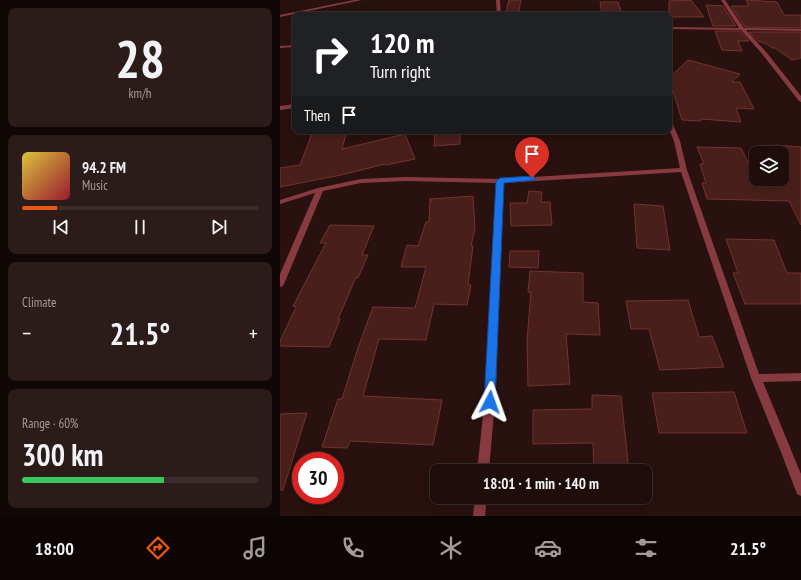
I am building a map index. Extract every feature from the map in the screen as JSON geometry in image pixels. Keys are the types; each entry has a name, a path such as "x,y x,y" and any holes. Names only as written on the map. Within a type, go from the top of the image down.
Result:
{"street":[{"path":"300,12 360,0"},
{"path":"498,0 499,12"},
{"path":"723,0 743,30 765,54 801,100"},
{"path":"280,16 292,14"},
{"path":"672,28 801,30"},
{"path":"280,47 292,46"},
{"path":"280,108 292,106"},
{"path":"672,129 677,141 684,170 756,378 801,490"},
{"path":"280,202 320,189 361,181 405,179 500,181 684,170"},
{"path":"484,464 491,388 500,181"},
{"path":"280,284 320,189"},
{"path":"756,378 801,376"},
{"path":"479,516 480,504"}],"building":[{"path":"509,0 521,0 519,12 506,12"},
{"path":"691,0 704,17 672,17 672,12 669,12 669,1"},
{"path":"746,0 777,2 784,15 801,15 801,28 745,27 731,6 749,6"},
{"path":"600,2 618,2 621,12 602,12"},
{"path":"706,5 723,6 736,26 713,26"},
{"path":"715,31 740,31 749,41 738,41 742,51 722,50"},
{"path":"749,32 801,32 801,58 792,60 775,48 758,41"},
{"path":"688,60 740,74 732,82 740,82 754,109 736,108 741,122 701,119 701,121 682,120 672,88 672,75"},
{"path":"312,134 346,134 342,149 405,134 415,159 280,187 280,168 300,165"},
{"path":"435,134 460,134 460,144 434,146"},
{"path":"789,146 801,147 801,225 789,201 707,199 702,183 706,183 700,164 704,164 697,147 741,148 749,165 749,186 789,186"},
{"path":"529,191 542,192 541,202 550,202 552,225 511,226 510,203 527,203"},
{"path":"473,196 475,229 471,246 473,246 468,285 471,285 467,305 434,304 426,340 379,339 363,396 442,400 433,445 350,441 347,448 322,447 338,399 342,399 373,307 415,308 426,267 401,267 407,245 418,246 426,222 429,222 430,198 431,201 431,199"},
{"path":"634,204 663,206 670,250 637,248"},
{"path":"330,225 374,226 362,255 368,255 358,278 356,277 338,319 340,319 329,347 280,346 280,341 296,307 293,306 326,243 320,243"},
{"path":"726,239 774,240 787,273 801,273 801,304 745,304 733,273 738,273"},
{"path":"510,251 539,251 538,268 509,267"},
{"path":"530,271 583,273 583,302 598,303 600,335 566,334 570,384 528,386 527,340 531,292 528,292"},
{"path":"688,300 699,337 712,336 724,367 660,370 649,329 631,329 626,301"},
{"path":"734,392 747,433 659,433 652,393"},
{"path":"592,395 621,396 628,464 594,464 593,443 533,444 533,410 592,409"},
{"path":"307,413 295,452 292,452 292,461 283,490 280,490 280,414"}],"route":[{"path":"490,402 500,181 532,178"}]}
